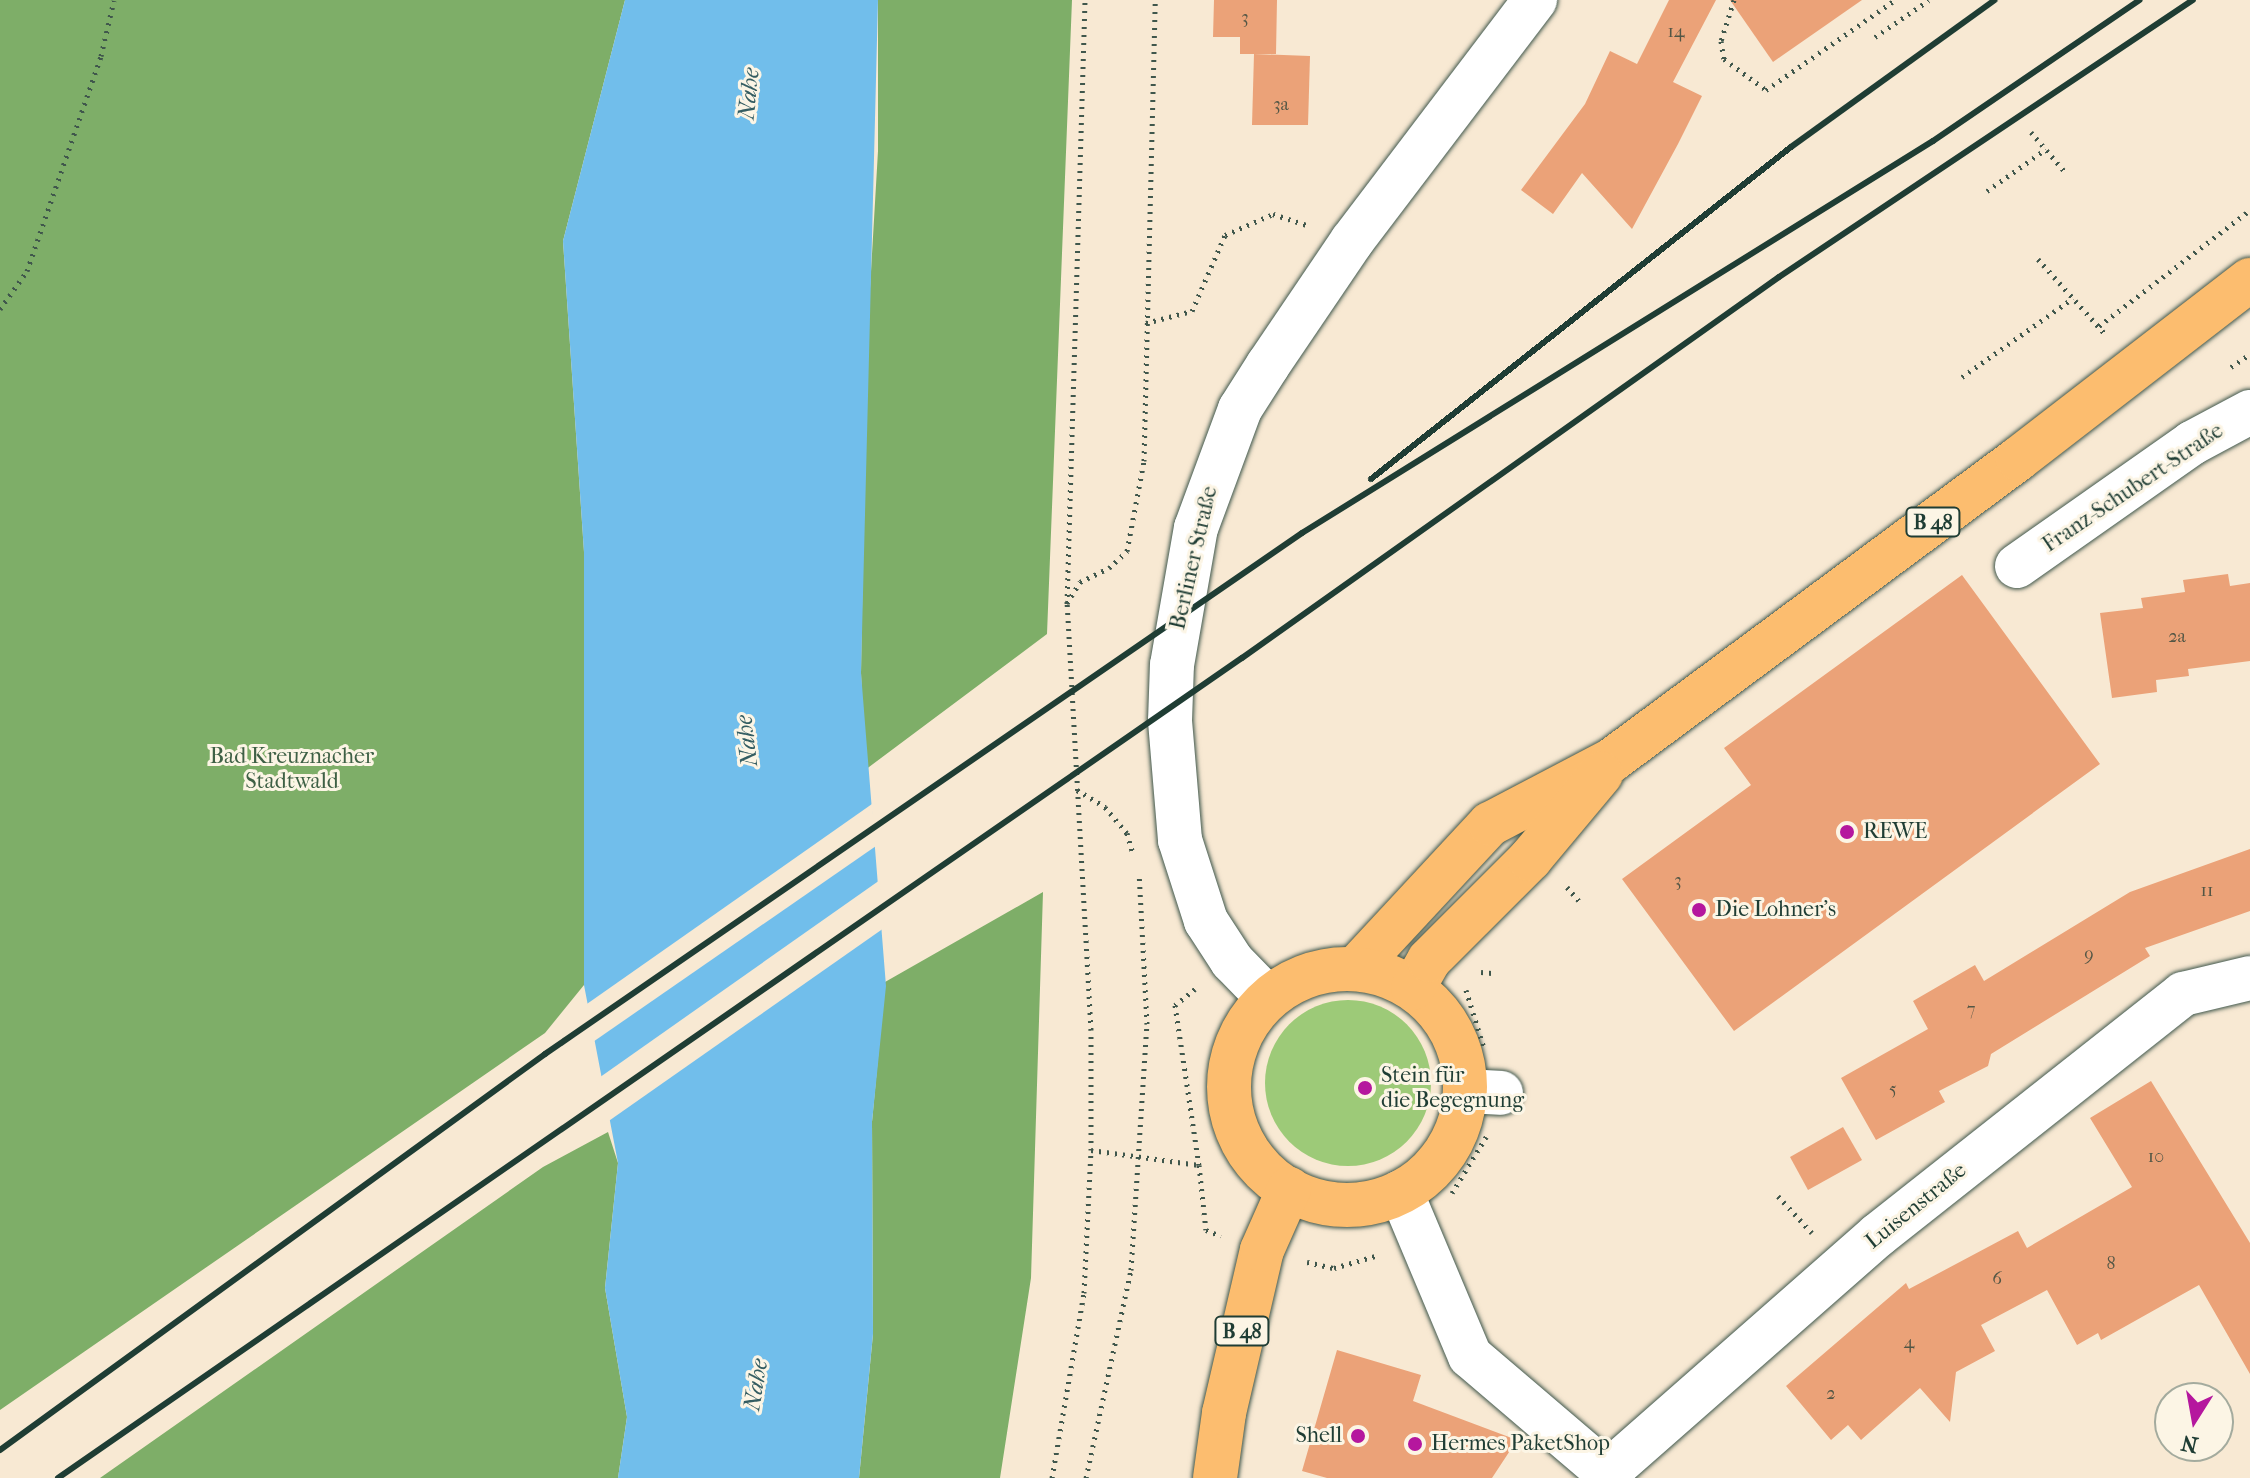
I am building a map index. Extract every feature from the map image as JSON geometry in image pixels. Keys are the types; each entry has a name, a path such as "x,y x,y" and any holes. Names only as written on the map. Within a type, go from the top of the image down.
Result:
{"main road":[{"name":"B 48","path":"1356,968 1490,824 1612,760 2018,459 2250,280"},
{"name":"B 48","path":"1413,988 1429,960 1530,859 1612,760"},
{"path":"1356,968 1413,988 1440,1013 1483,1092 1447,1150 1427,1174 1401,1192 1344,1205 1289,1189 1248,1152 1229,1101 1235,1047 1268,998 1313,973 1356,968"},
{"name":"B 48","path":"1215,1478 1224,1413 1262,1250 1289,1189"}],"street":[{"name":"Berliner Straße","path":"1268,998 1232,961 1206,921 1180,840 1170,721 1182,591 1211,479 1240,409 1352,241 1535,0"},
{"name":"Franz-Schubert-Straße","path":"2017,566 2192,443 2250,412"},
{"name":"Luisenstraße","path":"1610,1476 1878,1235 2183,994 2250,978"},
{"path":"1401,1192 1470,1356 1610,1476"}],"path":[{"path":"0,309 27,271 101,56 114,0"},
{"path":"1052,1478 1084,1293 1091,1150 1091,1030 1067,604 1085,0"},
{"path":"1067,604 1080,582 1109,568 1127,551 1144,461 1155,0"},
{"path":"1734,0 1721,41 1724,59 1766,90 1895,0"},
{"path":"1875,37 1929,0"},
{"path":"2031,132 2066,173"},
{"path":"1987,191 2046,149"},
{"path":"2099,326 2250,210"},
{"path":"1146,323 1192,311 1225,235 1273,214 1352,241"},
{"path":"2038,259 2106,336"},
{"path":"1962,377 2073,298"},
{"path":"1077,790 1105,807 1127,833 1139,874 1147,1024 1131,1270 1086,1478"},
{"path":"1199,1165 1175,1005 1232,961"},
{"path":"1466,983 1483,1092"},
{"path":"1091,1150 1138,1156"},
{"path":"1778,1196 1814,1235"}],"green space":[{"name":"Bad Kreuznacher Stadtwald","path":"0,0 625,0 563,241 584,552 584,985 545,1033 0,1410"},
{"path":"878,0 1072,0 1047,634 865,770 861,673 866,357 878,151"},
{"path":"1043,892 1031,1278 1000,1478 859,1478 873,1334 872,1122 885,982"},
{"path":"1348,1000 1380,1006 1407,1024 1425,1051 1431,1083 1425,1115 1407,1142 1380,1160 1348,1166 1316,1160 1289,1142 1271,1115 1265,1083 1271,1051 1289,1024 1316,1006"},
{"path":"608,1132 618,1163 605,1288 627,1417 618,1478 100,1478 543,1167"}],"water":[{"name":"Nahe","path":"625,0 878,0 861,673 886,986 872,1122 873,1334 859,1478 618,1478 627,1417 605,1288 618,1163 584,985 584,552 563,241"}],"pier":[{"path":"872,804 876,846 590,1044 584,1006"},
{"path":"880,880 884,928 603,1125 596,1080"}],"building":[{"path":"1214,0 1277,0 1276,54 1240,54 1240,37 1213,37"},
{"path":"1669,0 1716,0 1673,82 1702,96 1632,229 1582,173 1553,214 1521,190 1585,104 1610,51 1637,64"},
{"path":"1730,0 1862,0 1773,62"},
{"path":"1254,54 1310,56 1308,125 1252,125"},
{"path":"2228,574 2230,586 2250,583 2250,661 2188,669 2189,676 2156,680 2157,692 2112,698 2100,613 2143,608 2141,598 2185,592 2183,580"},
{"name":"REWE","path":"1962,575 2100,764 1734,1031 1622,879 1751,785 1724,748"},
{"path":"2250,849 2250,911 2145,948 2150,956 1991,1054 1988,1066 1939,1091 1945,1102 1876,1140 1841,1078 1928,1029 1913,1001 1975,965 1984,981 2130,892"},
{"path":"2151,1081 2250,1243 2250,1374 2199,1285 2101,1340 2098,1333 2077,1345 2047,1290 1981,1325 1995,1351 1956,1372 1950,1422 1920,1388 1861,1440 1848,1425 1831,1440 1786,1386 1906,1283 1909,1289 2018,1231 2027,1248 2132,1187 2090,1118"},
{"path":"1843,1127 1862,1160 1808,1190 1790,1157"},
{"name":"Shell","path":"1337,1350 1421,1375 1413,1401 1517,1440 1492,1478 1327,1478 1302,1471"}],"railway":[{"path":"1371,479 1791,147 1995,0"},
{"path":"0,1450 545,1054 1302,533 1933,141 2140,0"},
{"path":"58,1478 1242,658 1779,277 2193,0"}],"place":[{"name":"REWE","path":"1847,832"},
{"name":"Die Lohner's","path":"1699,910"},
{"name":"Stein für die Begegnung","path":"1365,1088"},
{"name":"Shell","path":"1358,1436"},
{"name":"Hermes PaketShop","path":"1415,1444"}]}
